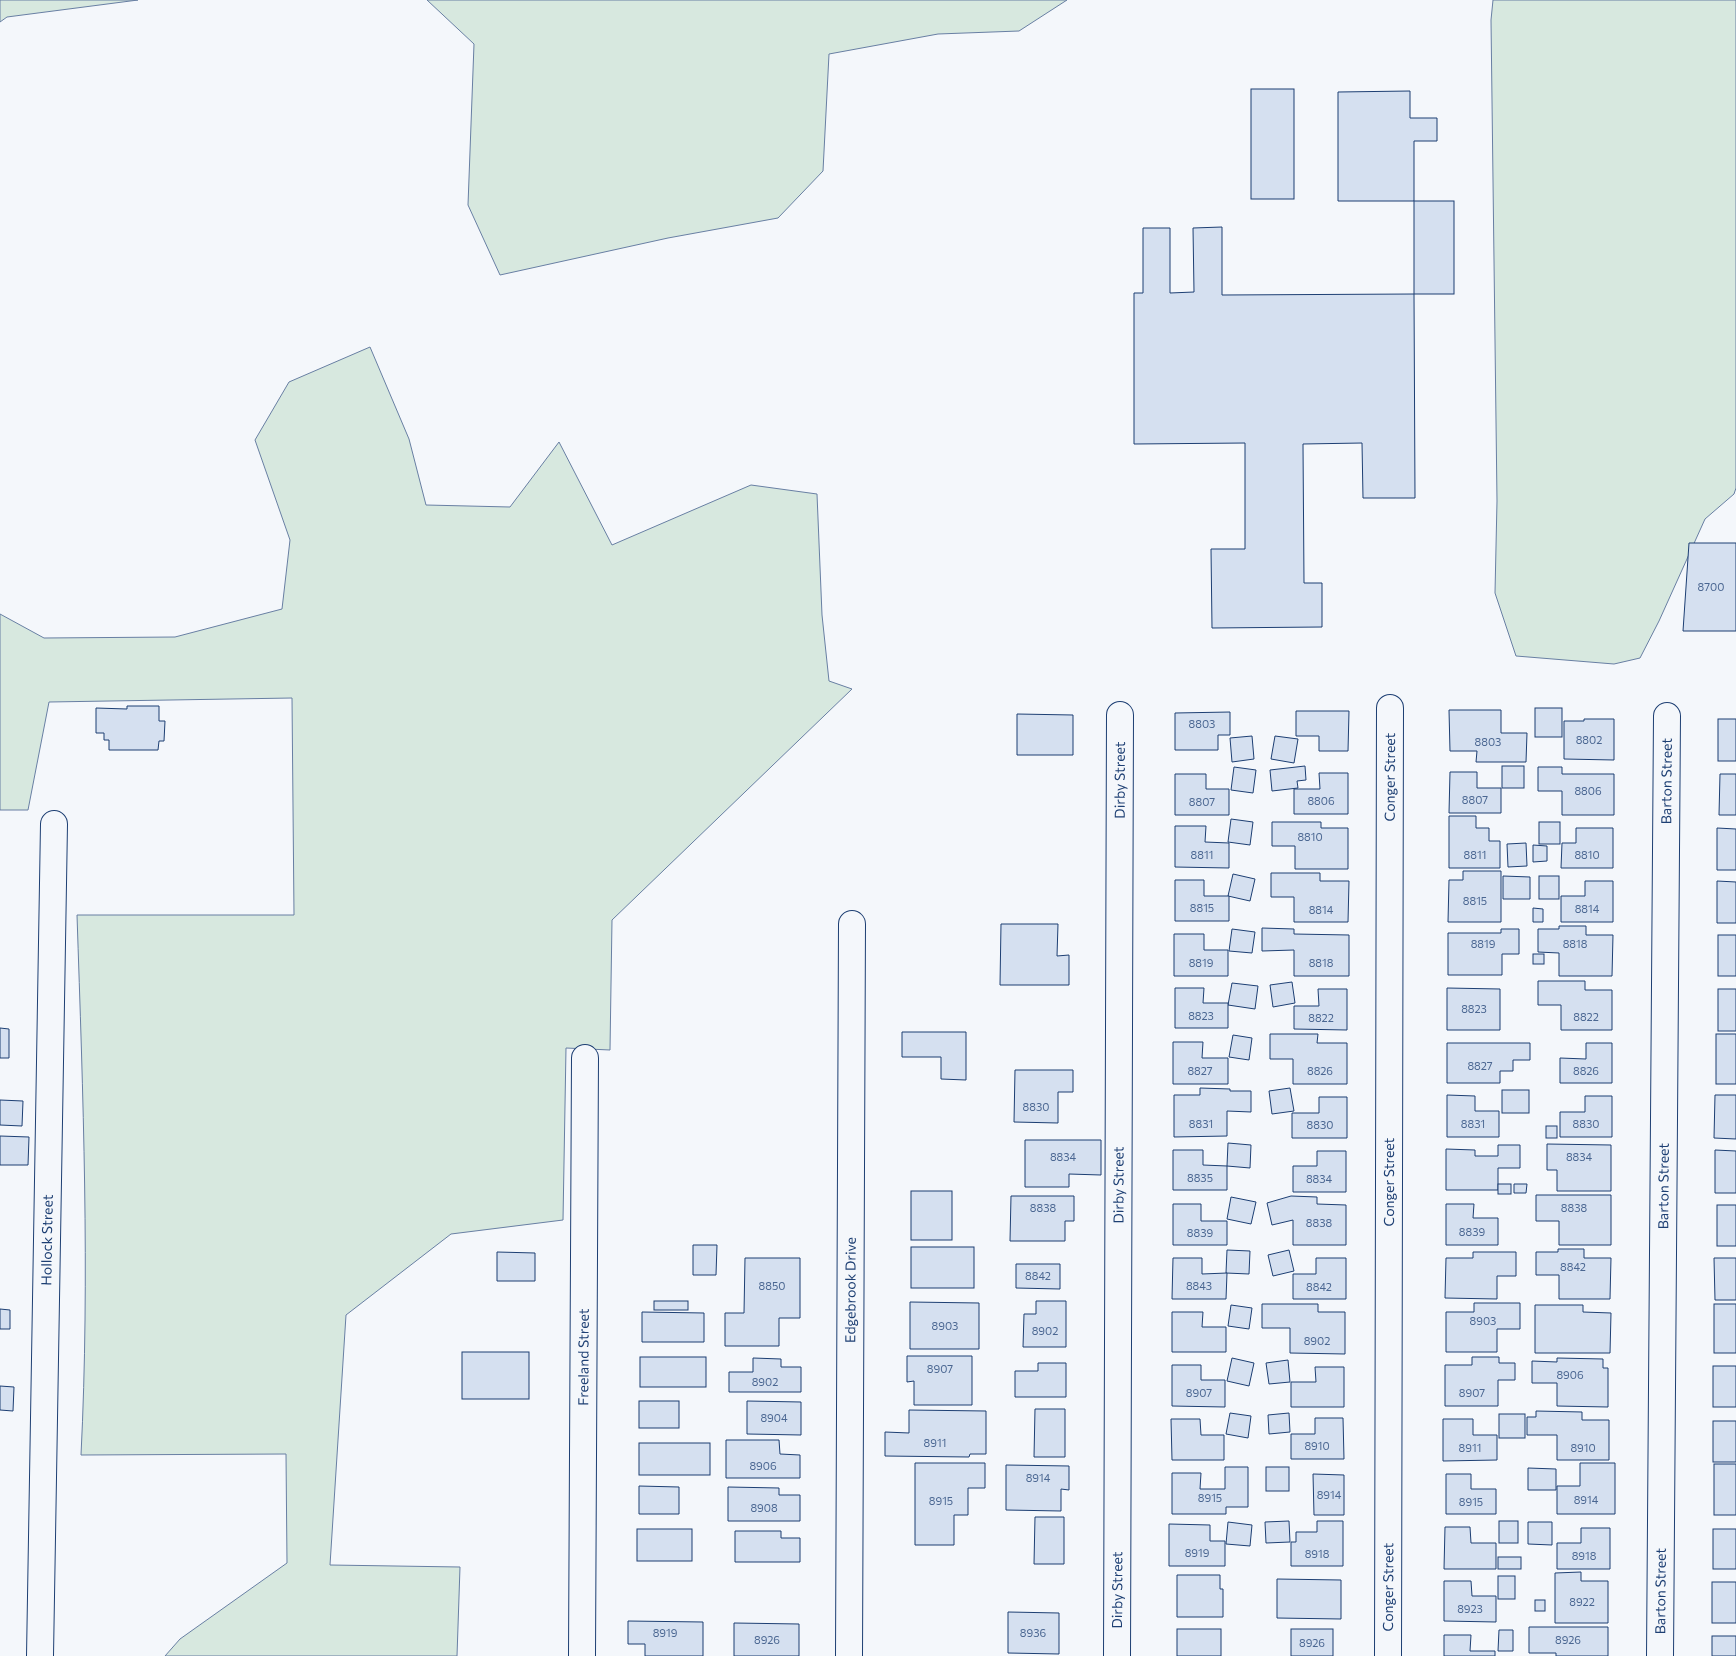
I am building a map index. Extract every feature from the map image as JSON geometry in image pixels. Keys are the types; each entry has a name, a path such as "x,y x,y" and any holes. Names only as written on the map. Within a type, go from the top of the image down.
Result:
{"street":[{"name":"Conger Street","path":"1388,1656 1390,708"},
{"name":"Dirby Street","path":"1117,1656 1120,715"},
{"name":"Barton Street","path":"1660,1656 1667,716"},
{"name":"Hollock Street","path":"40,1656 54,824"},
{"name":"Edgebrook Drive","path":"849,1656 852,924"},
{"name":"Freeland Street","path":"582,1656 585,1058"}],"shaded area":[{"path":"0,0 138,0 7,17 0,22"},
{"path":"427,0 1067,0 1019,31 938,34 829,54 823,171 778,218 668,238 500,275 468,205 474,44"},
{"path":"1493,0 1736,0 1736,488 1734,494 1705,519 1659,621 1640,658 1614,664 1516,656 1495,593 1497,501 1491,20"},
{"path":"370,347 409,439 426,505 510,507 559,442 612,545 751,485 817,494 822,615 829,681 852,689 612,920 610,1050 566,1048 563,1220 451,1234 346,1315 330,1565 460,1567 457,1656 165,1656 180,1639 287,1563 286,1454 81,1455 84,1388 85,1252 77,915 294,915 292,698 49,702 28,810 0,810 0,614 44,638 175,637 282,609 290,540 255,440 289,382"}],"building":[{"path":"1251,89 1294,89 1294,199 1251,199"},
{"path":"1410,91 1410,118 1437,118 1437,141 1414,141 1414,201 1338,201 1338,92"},
{"path":"1414,201 1454,201 1454,294 1414,294"},
{"path":"1222,227 1222,295 1414,294 1415,498 1363,498 1362,443 1303,444 1304,583 1322,583 1322,627 1212,628 1211,549 1245,549 1245,443 1134,444 1134,293 1143,293 1143,228 1170,228 1170,293 1194,292 1193,228"},
{"path":"1689,543 1736,543 1736,631 1683,631"},
{"path":"127,706 159,706 159,721 165,721 164,741 159,741 158,750 109,750 109,740 104,740 104,733 96,733 96,708 127,709"},
{"path":"1535,708 1562,708 1562,737 1535,737"},
{"path":"1449,710 1501,710 1501,733 1527,733 1526,762 1476,762 1477,751 1450,751"},
{"path":"1296,711 1349,711 1348,751 1319,751 1319,736 1296,736"},
{"path":"1230,712 1230,735 1218,735 1218,750 1175,750 1175,713"},
{"path":"1017,714 1073,715 1073,755 1017,755"},
{"path":"1584,719 1614,719 1614,760 1564,759 1564,721 1584,721"},
{"path":"1718,719 1736,719 1736,761 1718,761"},
{"path":"1252,736 1254,759 1232,762 1230,738"},
{"path":"1275,736 1298,739 1294,763 1271,759"},
{"path":"1305,766 1306,780 1297,781 1298,788 1272,791 1270,770"},
{"path":"1502,766 1524,766 1524,788 1502,788"},
{"path":"1234,767 1256,770 1253,793 1231,790"},
{"path":"1538,767 1562,767 1562,774 1614,774 1614,815 1562,815 1562,791 1538,791"},
{"path":"1450,772 1477,772 1477,788 1501,788 1501,813 1449,813"},
{"path":"1319,773 1348,773 1348,814 1294,814 1294,789 1320,789"},
{"path":"1175,774 1206,774 1206,789 1229,789 1229,815 1175,815"},
{"path":"1720,774 1736,774 1736,815 1719,815"},
{"path":"1449,816 1476,816 1476,828 1489,828 1489,841 1500,841 1500,868 1449,868"},
{"path":"1231,819 1253,822 1250,845 1228,842"},
{"path":"1272,822 1321,822 1321,828 1348,828 1348,869 1295,869 1295,846 1272,846"},
{"path":"1539,822 1560,822 1560,844 1539,844"},
{"path":"1175,826 1206,826 1205,842 1229,843 1229,868 1175,867"},
{"path":"1576,828 1613,828 1613,868 1561,868 1562,843 1576,843"},
{"path":"1717,828 1736,829 1736,870 1717,870"},
{"path":"1526,843 1527,866 1508,867 1507,844"},
{"path":"1533,845 1547,846 1547,861 1533,862"},
{"path":"1463,871 1501,871 1501,922 1448,922 1449,880 1463,880"},
{"path":"1271,873 1320,873 1320,881 1349,881 1348,922 1294,922 1294,897 1271,897"},
{"path":"1233,874 1255,879 1250,901 1228,896"},
{"path":"1503,876 1530,877 1530,899 1503,899"},
{"path":"1539,876 1559,876 1559,899 1539,899"},
{"path":"1175,880 1204,880 1204,896 1229,896 1229,921 1175,921"},
{"path":"1585,881 1613,881 1613,922 1561,922 1561,896 1585,896"},
{"path":"1717,881 1736,882 1736,923 1717,923"},
{"path":"1533,908 1543,909 1543,922 1533,922"},
{"path":"1001,924 1058,924 1057,956 1069,955 1069,985 1000,985"},
{"path":"1559,926 1586,926 1586,935 1613,935 1612,976 1559,976 1559,953 1538,952 1538,929 1559,929"},
{"path":"1262,928 1294,929 1294,934 1349,935 1349,976 1294,976 1294,950 1262,951"},
{"path":"1232,929 1255,932 1252,953 1229,951"},
{"path":"1501,929 1519,929 1519,954 1502,954 1502,975 1448,975 1448,933 1501,933"},
{"path":"1174,934 1204,934 1204,950 1228,950 1228,976 1174,976"},
{"path":"1718,935 1736,935 1736,976 1718,976"},
{"path":"1533,954 1544,954 1544,964 1533,964"},
{"path":"1538,981 1585,981 1585,990 1612,990 1612,1030 1561,1030 1561,1005 1538,1005"},
{"path":"1292,982 1295,1003 1273,1007 1270,985"},
{"path":"1232,983 1258,986 1255,1009 1228,1005"},
{"path":"1175,988 1204,988 1203,1003 1228,1003 1228,1028 1175,1028"},
{"path":"1447,988 1500,989 1500,1030 1447,1030"},
{"path":"1318,989 1347,989 1347,1030 1294,1029 1294,1006 1319,1006"},
{"path":"1718,989 1736,989 1736,1031 1718,1031"},
{"path":"0,1028 9,1029 9,1058 0,1058"},
{"path":"902,1032 966,1032 966,1080 941,1079 941,1057 902,1057"},
{"path":"1270,1034 1318,1034 1317,1043 1347,1043 1347,1084 1293,1084 1293,1059 1270,1059"},
{"path":"1716,1034 1736,1034 1736,1084 1716,1084"},
{"path":"1233,1035 1252,1038 1249,1060 1229,1057"},
{"path":"1173,1042 1203,1042 1202,1058 1228,1058 1228,1084 1173,1084"},
{"path":"1447,1043 1530,1043 1530,1060 1513,1060 1513,1071 1500,1071 1500,1083 1447,1083"},
{"path":"1586,1043 1612,1043 1612,1083 1560,1083 1560,1058 1586,1059"},
{"path":"1015,1070 1073,1070 1073,1092 1058,1092 1058,1123 1014,1122"},
{"path":"1200,1088 1251,1091 1251,1112 1227,1111 1227,1136 1174,1137 1174,1095 1200,1095"},
{"path":"1290,1088 1294,1111 1272,1114 1269,1091"},
{"path":"1502,1090 1529,1090 1529,1113 1502,1113"},
{"path":"1447,1095 1475,1096 1475,1111 1499,1111 1499,1137 1447,1137"},
{"path":"1715,1095 1736,1095 1736,1139 1714,1138"},
{"path":"1585,1096 1612,1096 1612,1137 1560,1137 1560,1112 1585,1112"},
{"path":"1319,1097 1347,1097 1347,1138 1292,1138 1292,1113 1319,1113"},
{"path":"0,1100 23,1101 22,1126 0,1125"},
{"path":"1546,1126 1557,1126 1557,1138 1546,1138"},
{"path":"0,1136 29,1137 28,1165 0,1165"},
{"path":"1025,1140 1101,1140 1101,1175 1069,1174 1069,1187 1025,1187"},
{"path":"1228,1143 1251,1145 1250,1168 1227,1166"},
{"path":"1547,1144 1611,1145 1611,1191 1557,1191 1557,1170 1547,1170"},
{"path":"1498,1145 1520,1145 1520,1168 1498,1168 1498,1190 1446,1190 1446,1149 1475,1150 1475,1156 1498,1156"},
{"path":"1173,1150 1203,1150 1203,1165 1227,1166 1227,1190 1173,1190"},
{"path":"1715,1150 1736,1151 1736,1193 1715,1193"},
{"path":"1317,1151 1346,1151 1346,1192 1293,1192 1293,1166 1317,1166"},
{"path":"1498,1184 1511,1184 1511,1194 1498,1194"},
{"path":"1514,1184 1527,1184 1526,1193 1514,1193"},
{"path":"911,1191 952,1191 952,1240 911,1240"},
{"path":"1536,1195 1611,1195 1611,1245 1559,1245 1559,1221 1536,1221"},
{"path":"1011,1196 1074,1196 1074,1221 1065,1221 1065,1241 1010,1241"},
{"path":"1291,1196 1317,1197 1317,1204 1346,1205 1346,1245 1293,1245 1293,1220 1272,1225 1267,1203"},
{"path":"1231,1197 1256,1202 1251,1224 1227,1219"},
{"path":"1173,1204 1201,1204 1201,1221 1227,1221 1227,1245 1173,1245"},
{"path":"1446,1204 1474,1204 1473,1218 1498,1218 1498,1245 1446,1245"},
{"path":"1717,1205 1736,1205 1736,1246 1717,1246"},
{"path":"693,1245 717,1245 716,1275 693,1275"},
{"path":"911,1247 974,1247 974,1288 911,1288"},
{"path":"1558,1249 1584,1249 1584,1258 1611,1258 1610,1299 1559,1299 1559,1275 1536,1275 1536,1252 1558,1252"},
{"path":"1227,1250 1250,1251 1249,1274 1226,1273"},
{"path":"1289,1250 1294,1271 1273,1276 1268,1255"},
{"path":"497,1252 535,1253 535,1281 497,1281"},
{"path":"1473,1252 1516,1252 1516,1276 1497,1276 1497,1299 1445,1298 1446,1258 1473,1258"},
{"path":"745,1258 800,1258 800,1318 779,1318 779,1346 725,1346 725,1313 744,1313"},
{"path":"1173,1258 1202,1258 1202,1274 1227,1273 1226,1299 1172,1299"},
{"path":"1316,1258 1346,1258 1346,1299 1293,1299 1293,1274 1316,1274"},
{"path":"1714,1258 1736,1258 1736,1300 1715,1300"},
{"path":"1016,1264 1060,1264 1060,1289 1016,1288"},
{"path":"654,1301 688,1301 688,1310 654,1310"},
{"path":"1036,1301 1066,1301 1066,1347 1023,1347 1024,1314 1036,1314"},
{"path":"910,1302 979,1303 979,1349 910,1349"},
{"path":"1474,1303 1520,1303 1520,1329 1497,1329 1497,1352 1446,1352 1446,1312 1474,1312"},
{"path":"1262,1304 1318,1304 1318,1312 1345,1312 1345,1354 1290,1353 1290,1328 1262,1328"},
{"path":"1714,1304 1736,1304 1736,1353 1714,1353"},
{"path":"1231,1305 1252,1308 1249,1329 1228,1326"},
{"path":"1535,1305 1583,1305 1583,1312 1611,1313 1610,1353 1535,1353"},
{"path":"0,1309 10,1310 10,1329 0,1329"},
{"path":"642,1312 704,1313 704,1342 642,1342"},
{"path":"1172,1312 1203,1312 1202,1327 1226,1327 1226,1352 1172,1352"},
{"path":"462,1352 529,1352 529,1399 462,1399"},
{"path":"907,1356 972,1356 972,1405 914,1405 914,1381 907,1382"},
{"path":"640,1357 706,1357 706,1387 640,1387"},
{"path":"1472,1357 1499,1357 1499,1363 1515,1363 1515,1380 1498,1380 1498,1406 1445,1406 1445,1365 1472,1365"},
{"path":"753,1358 781,1359 781,1367 801,1367 801,1392 729,1392 729,1372 753,1372"},
{"path":"1232,1358 1254,1363 1249,1386 1227,1381"},
{"path":"1557,1358 1603,1359 1603,1368 1608,1368 1608,1407 1557,1406 1557,1383 1532,1383 1532,1361 1557,1362"},
{"path":"1288,1360 1290,1382 1269,1384 1266,1363"},
{"path":"1038,1363 1066,1363 1066,1397 1015,1397 1015,1371 1038,1371"},
{"path":"1172,1365 1201,1365 1201,1380 1225,1380 1225,1407 1172,1406"},
{"path":"1713,1366 1736,1366 1736,1407 1713,1407"},
{"path":"1315,1367 1344,1367 1344,1407 1291,1407 1291,1382 1316,1382"},
{"path":"0,1386 14,1387 13,1411 0,1410"},
{"path":"639,1401 679,1401 679,1428 639,1428"},
{"path":"747,1401 801,1402 801,1435 747,1434"},
{"path":"1035,1409 1065,1409 1065,1457 1034,1457"},
{"path":"909,1410 986,1411 986,1454 970,1454 969,1457 885,1456 885,1432 909,1433"},
{"path":"1536,1411 1582,1412 1582,1420 1609,1420 1609,1460 1557,1460 1557,1435 1527,1435 1527,1417 1536,1417"},
{"path":"1230,1413 1251,1416 1248,1438 1226,1434"},
{"path":"1289,1413 1290,1432 1269,1434 1268,1415"},
{"path":"1499,1414 1525,1414 1525,1438 1499,1438"},
{"path":"1315,1418 1343,1418 1344,1459 1291,1459 1291,1434 1315,1434"},
{"path":"1171,1419 1200,1419 1201,1435 1224,1435 1224,1460 1172,1460"},
{"path":"1443,1419 1473,1419 1473,1435 1497,1435 1497,1460 1443,1461"},
{"path":"1713,1421 1736,1421 1736,1462 1713,1462"},
{"path":"726,1440 779,1440 780,1454 800,1455 800,1478 726,1478"},
{"path":"639,1443 710,1443 710,1475 639,1475"},
{"path":"915,1463 985,1463 985,1488 968,1488 968,1515 954,1515 954,1545 915,1545"},
{"path":"1580,1463 1615,1463 1615,1514 1557,1514 1557,1486 1580,1486"},
{"path":"1714,1464 1736,1464 1736,1515 1714,1515"},
{"path":"1006,1465 1069,1466 1069,1490 1061,1489 1061,1511 1006,1510"},
{"path":"1225,1467 1248,1467 1248,1507 1226,1507 1226,1514 1172,1514 1172,1473 1201,1473 1200,1489 1225,1489"},
{"path":"1266,1467 1289,1467 1289,1491 1266,1491"},
{"path":"1528,1468 1556,1469 1556,1490 1528,1490"},
{"path":"1313,1474 1344,1475 1344,1515 1314,1515"},
{"path":"1446,1474 1471,1474 1471,1489 1496,1489 1496,1514 1446,1514"},
{"path":"639,1486 679,1487 679,1514 639,1514"},
{"path":"728,1487 779,1488 779,1495 800,1495 800,1521 728,1521"},
{"path":"1035,1517 1064,1517 1064,1564 1034,1564"},
{"path":"1289,1521 1290,1542 1266,1543 1265,1522"},
{"path":"1317,1521 1343,1521 1343,1566 1291,1566 1291,1542 1296,1542 1296,1532 1317,1532"},
{"path":"1499,1521 1518,1521 1518,1543 1499,1543"},
{"path":"1228,1522 1252,1525 1250,1546 1226,1544"},
{"path":"1528,1522 1552,1522 1552,1545 1528,1544"},
{"path":"1169,1524 1210,1525 1210,1541 1225,1541 1225,1566 1169,1566"},
{"path":"1445,1527 1470,1527 1471,1543 1496,1543 1496,1569 1444,1569"},
{"path":"1581,1528 1610,1528 1610,1569 1557,1569 1557,1543 1581,1543"},
{"path":"637,1529 692,1529 692,1561 637,1561"},
{"path":"1713,1529 1736,1529 1736,1569 1713,1569"},
{"path":"735,1531 781,1531 781,1538 800,1538 800,1562 735,1562"},
{"path":"1498,1557 1521,1557 1521,1569 1498,1569"},
{"path":"1581,1572 1581,1581 1608,1581 1608,1623 1555,1623 1555,1573"},
{"path":"1177,1575 1220,1575 1220,1589 1223,1589 1223,1617 1177,1617"},
{"path":"1498,1576 1515,1576 1515,1599 1498,1599"},
{"path":"1277,1579 1341,1580 1341,1619 1277,1618"},
{"path":"1444,1581 1471,1581 1472,1596 1496,1596 1496,1622 1444,1621"},
{"path":"1712,1582 1736,1582 1736,1623 1712,1623"},
{"path":"1535,1600 1545,1600 1545,1611 1535,1611"},
{"path":"1008,1612 1059,1613 1059,1654 1008,1653"},
{"path":"628,1621 703,1622 703,1656 645,1656 645,1644 628,1644"},
{"path":"734,1623 799,1624 799,1656 734,1656"},
{"path":"1529,1627 1608,1627 1608,1656 1556,1656 1556,1653 1529,1653"},
{"path":"1177,1629 1221,1629 1221,1656 1177,1656"},
{"path":"1291,1629 1333,1629 1333,1656 1291,1656"},
{"path":"1499,1630 1513,1630 1513,1651 1498,1651"},
{"path":"1444,1635 1471,1635 1470,1651 1495,1651 1495,1656 1444,1656"},
{"path":"1712,1636 1736,1636 1736,1656 1712,1656"}]}
